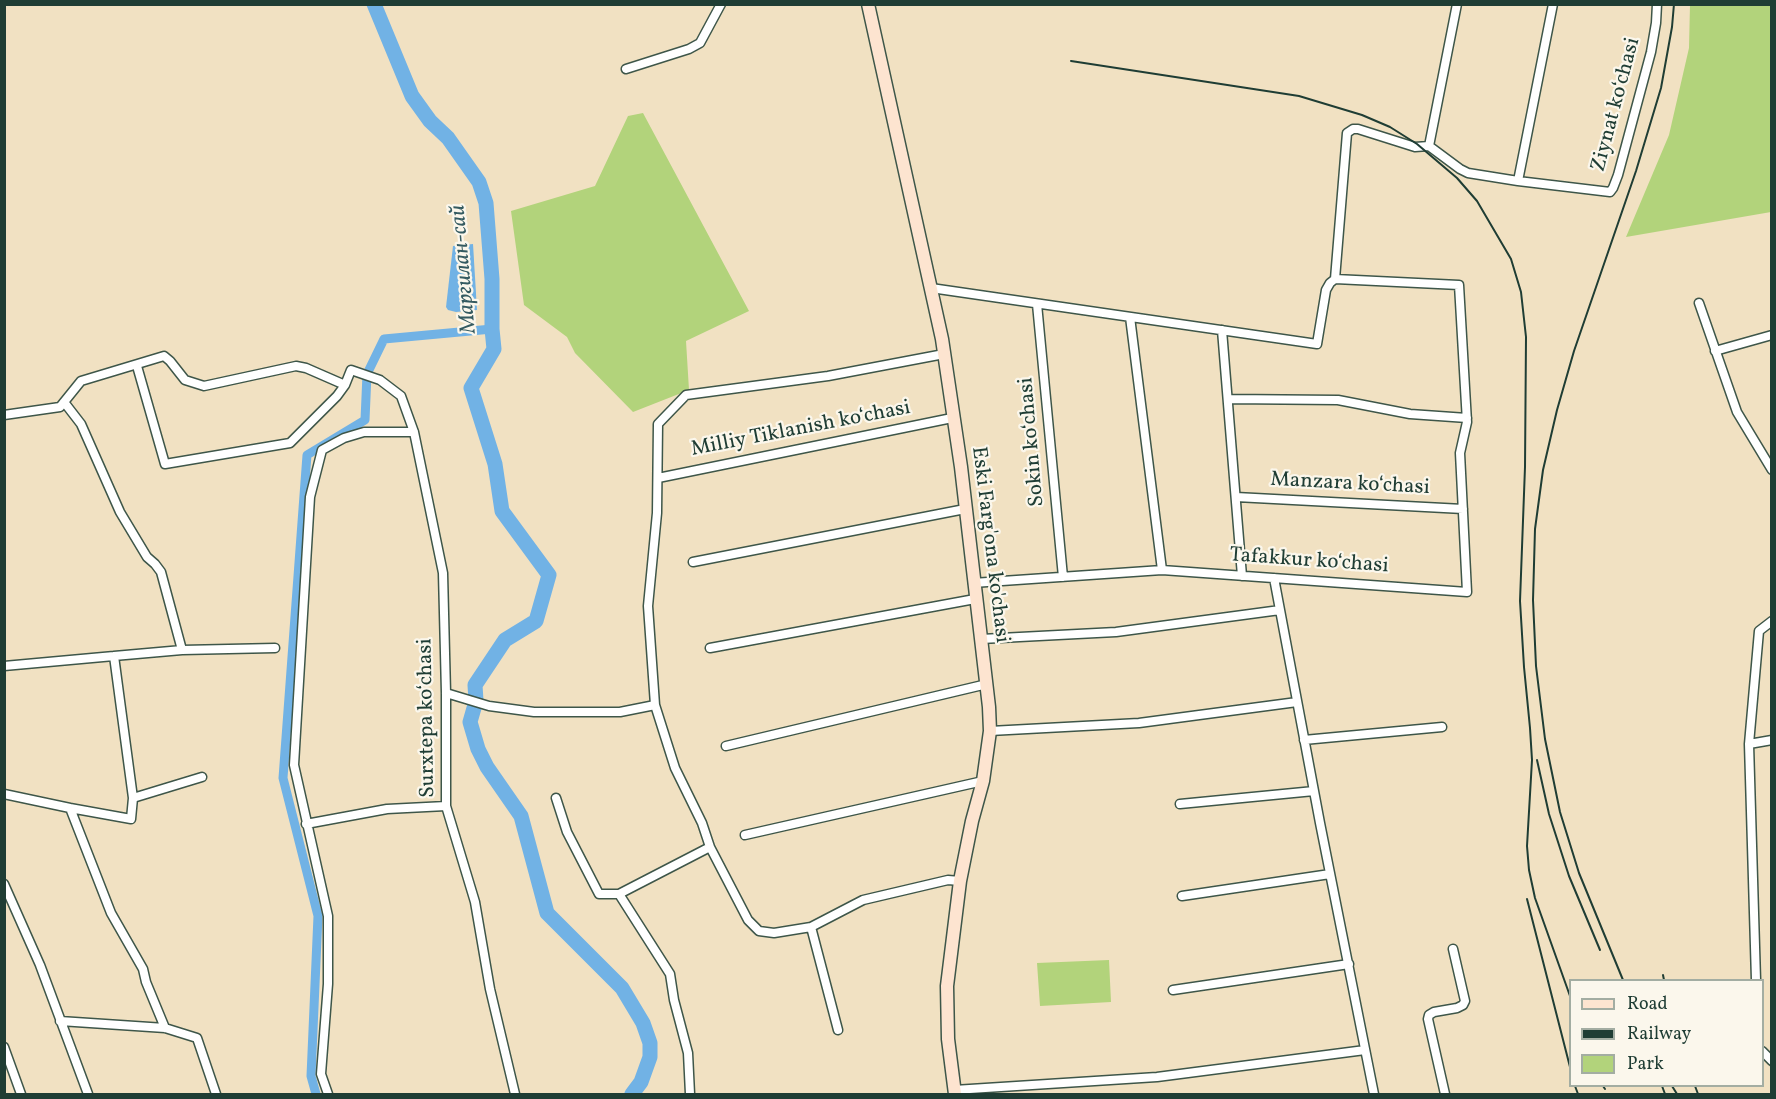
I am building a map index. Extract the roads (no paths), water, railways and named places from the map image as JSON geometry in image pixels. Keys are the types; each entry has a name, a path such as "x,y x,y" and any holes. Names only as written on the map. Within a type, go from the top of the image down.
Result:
{"main road":[{"name":"Eski Farg'ona ko'chasi","path":"868,4 944,354 961,467 973,583 987,684 990,731 983,781 960,881 948,986 948,1039 955,1092"}],"street":[{"path":"626,69 690,50 700,43 721,4"},
{"path":"1335,279 1347,133 1358,129 1415,147 1429,146 1458,4"},
{"path":"1518,181 1553,4"},
{"name":"Ziynat koʻchasi","path":"1429,146 1463,171 1518,181 1612,191 1635,116 1651,52 1658,4"},
{"path":"931,288 1317,344 1326,290 1335,279 1459,285 1467,418 1410,414 1338,400 1228,399"},
{"path":"1699,303 1737,412 1772,470"},
{"name":"Sokin koʻchasi","path":"1038,304 1063,577"},
{"path":"1130,317 1162,570"},
{"path":"1222,330 1242,576"},
{"path":"1715,351 1772,335"},
{"path":"944,354 828,376 686,396 658,424 657,513 648,606 655,705 675,768 702,823 710,847 748,920 759,931 774,933 812,927 863,900 948,880 960,881"},
{"path":"4,415 60,407 81,381 164,356 185,380 204,386 296,366 345,385 320,414 290,443 165,464 137,366"},
{"name":"Surxtepa koʻchasi","path":"345,385 351,370 376,378 401,396 414,432 443,573 446,806 475,902 490,989 514,1095"},
{"path":"64,402 81,424 120,512 147,558 161,572 182,650"},
{"name":"Milliy Tiklanish koʻchasi","path":"658,477 952,418"},
{"name":"Tafakkur koʻchasi","path":"973,583 1162,570 1467,592 1460,453 1467,418"},
{"path":"328,1095 321,1074 328,984 328,916 294,765 310,497 322,450 344,438 364,432 414,432"},
{"name":"Manzara koʻchasi","path":"1236,497 1463,509"},
{"path":"693,562 965,509"},
{"path":"1274,578 1374,1095"},
{"path":"710,648 975,599"},
{"path":"981,639 1116,632 1280,610"},
{"path":"1756,979 1749,744 1759,631 1772,621"},
{"path":"4,666 182,650 275,648"},
{"path":"4,794 131,819 133,798 114,656"},
{"path":"726,746 987,684"},
{"path":"446,693 489,706 514,710 620,712 655,705"},
{"path":"990,731 1139,723 1297,702"},
{"path":"1304,740 1442,728"},
{"path":"1749,744 1772,740"},
{"path":"133,798 202,777"},
{"path":"745,834 983,781"},
{"path":"1180,804 1314,791"},
{"path":"556,798 567,832 599,894 619,894 710,847"},
{"path":"306,824 387,809 446,806"},
{"path":"70,808 111,913 143,969 165,1028"},
{"path":"1182,897 1330,874"},
{"path":"4,884 40,965 88,1095"},
{"path":"619,894 670,974 674,1000 688,1053 690,1095"},
{"path":"812,927 838,1030"},
{"path":"1445,1095 1428,1019 1429,1015 1434,1012 1457,1008 1465,1001 1453,949"},
{"path":"1173,990 1349,964"},
{"path":"60,1021 165,1028 197,1038 216,1095"},
{"path":"4,1047 21,1095"},
{"path":"955,1092 1157,1077 1365,1050"}],"water":[{"path":"473,244 477,310 456,312 448,310 446,307 453,246"}],"waterway":[{"name":"Маргилан-сай","path":"374,4 412,96 430,121 448,138 479,182 486,203 492,279 494,349 471,388 495,464 502,511 549,575 536,621 505,640 475,685 476,701 470,722 478,749 487,767 521,816 547,913 622,988 643,1023 650,1043 650,1057 641,1082 632,1094"},
{"path":"316,1094 311,1076 318,916 283,778 307,455 365,420 367,374 384,339 492,329"}],"railway":[{"path":"1623,979 1579,873 1560,812 1545,739 1536,666 1533,600 1535,529 1543,470 1557,410 1574,351 1636,171 1661,88 1674,4"},
{"path":"1071,61 1299,96 1362,115 1390,127 1417,144 1457,178 1477,201 1511,259 1521,292 1526,337 1525,467 1520,601 1532,760 1527,846 1535,898 1569,993"},
{"path":"1537,760 1549,814 1569,876 1600,950"},
{"path":"1527,899 1569,1063"},
{"path":"1663,975 1664,979"},
{"path":"1575,1087 1578,1094"},
{"path":"1662,1087 1665,1094"},
{"path":"1673,1087 1677,1094"},
{"path":"1695,1087 1698,1094"}]}
